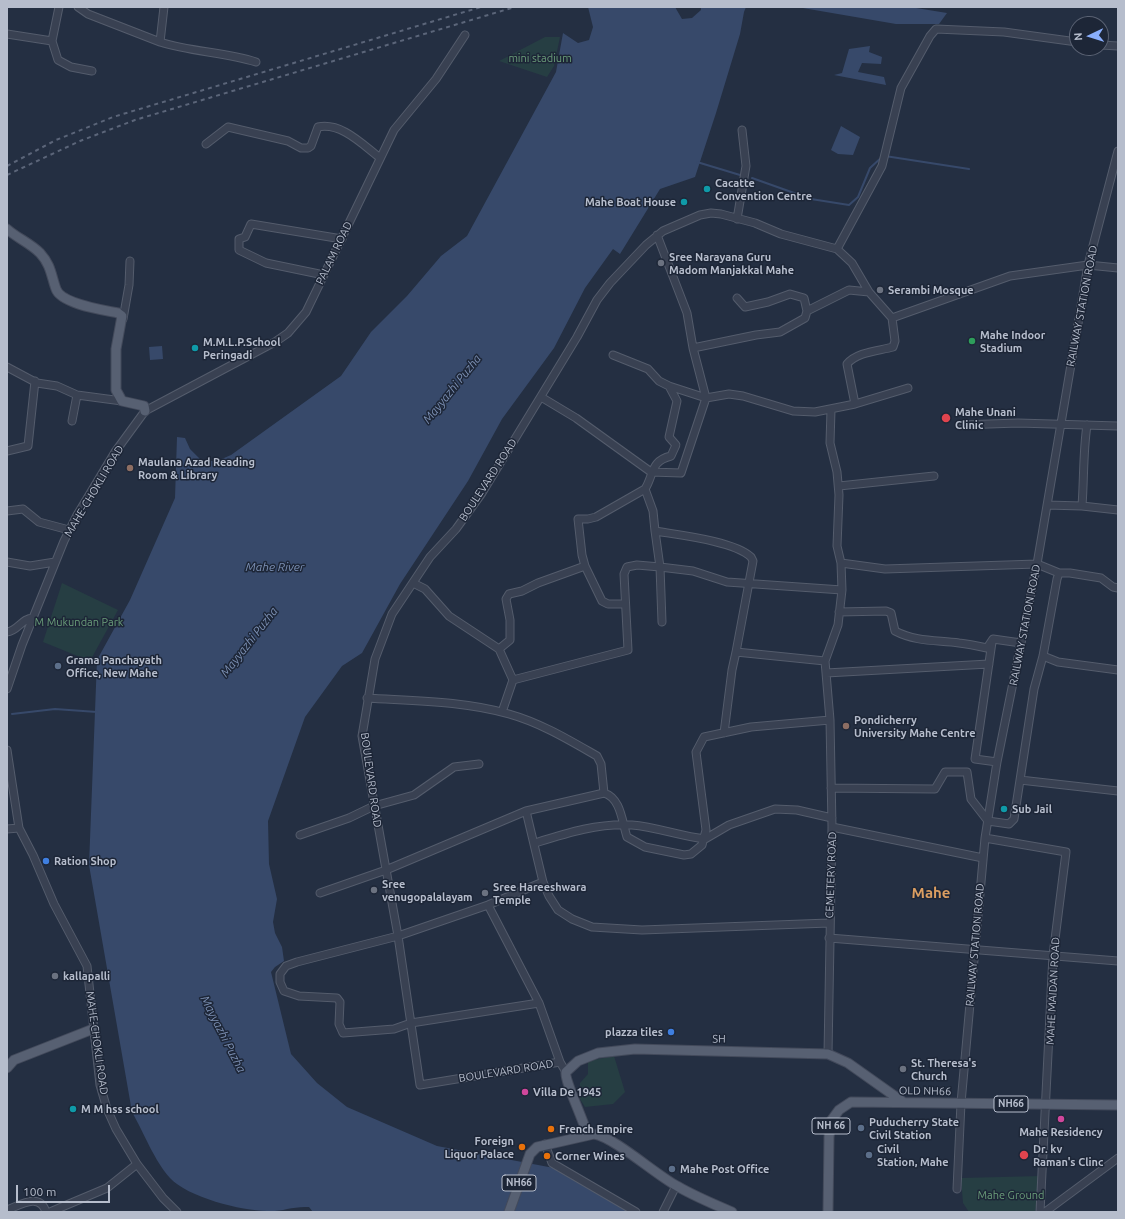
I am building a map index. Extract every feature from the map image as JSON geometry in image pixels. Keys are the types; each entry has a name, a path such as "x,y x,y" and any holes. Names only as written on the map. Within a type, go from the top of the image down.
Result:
{"main road":[{"path":"7,229 40,253 50,268 56,291 59,295 73,302 118,313 122,319 116,349 116,390 122,401 141,404 146,411"},
{"path":"7,1068 14,1060 94,1029"},
{"name":"SH","path":"566,1072 578,1061 598,1053 635,1049 828,1054 848,1063 903,1102"},
{"path":"566,1072 566,1080 579,1109 585,1128 580,1136"},
{"name":"OLD NH66","path":"828,1212 829,1137 832,1121 839,1110 851,1102 1118,1105"},
{"path":"579,1109 600,1134 676,1186 732,1212"},
{"path":"545,1144 580,1136 600,1134"},
{"name":"NH66","path":"509,1212 530,1154 537,1147 545,1144"}],"street":[{"path":"59,7 52,41 58,60 72,67 92,71"},
{"path":"78,7 88,14 160,42 238,56 256,62"},
{"path":"160,42 164,7"},
{"path":"837,249 882,166 901,88 930,36 936,29 1004,32 1069,41"},
{"path":"7,34 52,41"},
{"name":"PALAM ROAD","path":"146,411 258,351 288,333 306,312 342,239 379,157 394,130 436,79 465,35"},
{"path":"206,144 228,128 288,141 301,148 308,148 311,146 318,127 323,126 344,131 379,157"},
{"path":"737,219 746,166 742,130"},
{"name":"RAILWAY STATION ROAD","path":"957,1188 961,1104 985,838 997,762 1037,564 1088,265 1118,151"},
{"path":"541,397 576,418 650,472 681,473 706,398 693,348 687,312 657,235 700,215 711,213 721,214 754,223 781,234 837,249 852,264 869,292 892,318 895,341 893,347 857,356 851,359 847,364 855,404"},
{"path":"324,275 266,263 239,250 239,239 245,237 251,224 342,239"},
{"name":"BOULEVARD ROAD","path":"560,1062 420,1085 398,936 362,736 367,698 375,659 392,614 430,557 456,529 482,493 577,337 597,300 610,283 657,235"},
{"path":"122,319 129,285 130,261"},
{"path":"892,318 1010,276 1088,265 1118,268"},
{"path":"807,311 849,290 869,292"},
{"path":"693,348 756,335 780,332 805,318 807,311 804,298 790,294 768,302 745,307 737,298"},
{"path":"612,355 648,369 659,381 669,386 706,398 729,394 743,396 793,411 815,412 830,410 908,388"},
{"path":"7,367 35,382 57,386 76,395 122,401"},
{"path":"7,451 28,446 35,382"},
{"path":"662,622 660,567 652,511 644,489 650,472 661,459 671,456 676,445 669,437 677,400 669,386"},
{"path":"72,421 76,395"},
{"path":"830,410 830,443 839,486 837,546 841,563 842,590 838,625 825,660 830,720 832,827"},
{"name":"MAHE-CHOKLI ROAD","path":"7,689 55,562 70,530 115,452 146,411"},
{"path":"961,425 1018,423 1060,426 1118,426"},
{"path":"1082,506 1085,466 1083,450 1087,425"},
{"path":"839,486 934,476"},
{"path":"625,604 608,604 602,601 585,566 582,555 578,519 596,517 644,489"},
{"path":"1047,504 1118,510"},
{"path":"7,511 23,509 28,515 40,522 70,530"},
{"path":"655,531 724,545 749,554 753,561 732,670 724,733"},
{"path":"7,562 30,566 55,562"},
{"path":"841,563 885,569 1037,564 1059,573 1070,573 1101,578 1113,587 1118,588"},
{"path":"513,680 628,650 624,574 627,567 637,565 694,571 722,581 748,585 842,590"},
{"path":"499,649 510,640 510,620 506,599 509,594 522,591 538,583 585,566"},
{"path":"831,788 935,789 945,772 967,772 971,799 988,821 1009,824 1014,819 1034,689 1043,656 1049,615 1059,573"},
{"path":"413,583 425,589 449,616 499,649 513,680 502,712"},
{"path":"839,612 886,611 892,613 895,631 907,637 987,648 993,638"},
{"path":"7,632 11,631 28,618 33,618"},
{"path":"993,638 1021,643"},
{"path":"993,638 975,759 997,762"},
{"path":"736,652 825,660"},
{"path":"1043,656 1058,662 1118,670"},
{"path":"826,673 989,664"},
{"path":"367,698 466,705 502,712 545,728 597,756 601,764 604,793"},
{"path":"320,892 386,870 526,811 604,793 611,795 617,803 627,837 645,847 684,855 691,854 702,845 705,839 706,830 696,752 704,737 751,727 830,720"},
{"name":"MAHE-CHOKLI ROAD","path":"7,750 19,828 33,855 54,904 87,966 100,1084 107,1109 116,1129 137,1164 163,1198 177,1212"},
{"path":"300,835 349,818 374,806 414,795 454,767 479,764"},
{"path":"1020,780 1118,790"},
{"path":"535,843 588,828 623,825 705,839 729,825 775,809 797,810 832,818"},
{"path":"526,811 535,843 543,882 549,896 558,910 572,919 592,927 642,930 829,923"},
{"name":"CEMETERY ROAD","path":"828,1054 829,923 832,827 983,858"},
{"path":"7,829 19,828"},
{"name":"MAHE MAIDAN ROAD","path":"985,838 1066,852 1053,955 1047,1105 1040,1212"},
{"path":"539,1003 411,1023 394,1029 343,1033 338,1024 340,1002 337,998 299,996 284,991 280,982 280,974 286,966 329,953 398,936 488,905 543,882"},
{"path":"488,905 539,1003 560,1062 566,1072"},
{"path":"829,938 975,948 1118,961"},
{"path":"545,1144 552,1163 636,1212"},
{"path":"1045,1212 1118,1158"},
{"path":"50,1212 107,1188 137,1164"},
{"path":"663,1212 676,1186"},
{"path":"7,1210 30,1200 35,1200 44,1207 46,1212"}],"green space":[{"name":"mini stadium","path":"545,37 560,37 554,66 547,77 499,61"},
{"name":"M Mukundan Park","path":"62,583 118,610 90,661 43,642"},
{"path":"614,1056 625,1092 613,1104 585,1107 580,1099 580,1083 588,1074 588,1061"},
{"name":"Mahe Ground","path":"1041,1176 1035,1212 969,1212 963,1203 961,1178"}],"water":[{"name":"Mahe River","path":"588,7 675,7 682,19 692,18 701,10 701,7 746,7 740,34 695,177 660,189 620,254 613,249 585,288 554,348 502,419 468,481 400,584 362,653 342,666 305,717 268,821 269,864 277,899 273,922 275,933 282,947 284,961 275,967 271,972 291,1054 317,1083 347,1107 437,1146 554,1168 629,1212 313,1212 309,1207 267,1211 244,1209 216,1202 189,1191 178,1185 170,1178 159,1164 132,1112 89,865 97,660 130,600 175,498 177,437 185,438 190,449 202,461 217,461 231,455 341,376 371,332 407,296 441,256 467,236 556,72 563,33 578,43 589,40 593,27"},
{"path":"797,7 910,7 947,13 939,24 896,24"},
{"path":"870,46 869,52 882,57 881,64 862,63 858,72 884,77 886,85 834,75 842,73 849,49"},
{"path":"841,126 860,137 853,155 838,154 831,150"},
{"path":"162,346 163,359 150,360 149,347"}],"waterway":[{"path":"885,156 969,169"},
{"path":"752,178 811,199 849,205 858,197 870,168 882,157"},
{"path":"697,162 740,175"},
{"path":"12,714 55,709 97,712"}],"railway":[{"path":"7,166 56,140 113,117 481,7"},
{"path":"7,175 80,141 135,120 515,7"}],"place":[{"name":"Cacatte Convention Centre","path":"707,189"},
{"name":"Mahe Boat House","path":"684,202"},
{"name":"Sree Narayana Guru Madom Manjakkal Mahe","path":"661,263"},
{"name":"Serambi Mosque","path":"880,290"},
{"name":"Mahe Indoor Stadium","path":"972,341"},
{"name":"M.M.L.P.School Peringadi","path":"195,348"},
{"name":"Mahe Unani Clinic","path":"946,418"},
{"name":"Maulana Azad Reading Room & Library","path":"130,468"},
{"name":"Grama Panchayath Office, New Mahe","path":"58,666"},
{"name":"Pondicherry University Mahe Centre","path":"846,726"},
{"name":"Sub Jail","path":"1004,809"},
{"name":"Ration Shop","path":"46,861"},
{"name":"Sree venugopalalayam","path":"374,890"},
{"name":"Sree Hareeshwara Temple","path":"485,893"},
{"name":"kallapalli","path":"55,976"},
{"name":"plazza tiles","path":"671,1032"},
{"name":"St. Theresa's Church","path":"903,1069"},
{"name":"Villa De 1945","path":"525,1092"},
{"name":"M M hss school","path":"73,1109"},
{"name":"Mahe Residency","path":"1061,1119"},
{"name":"Puducherry State Civil Station","path":"861,1128"},
{"name":"French Empire","path":"551,1129"},
{"name":"Foreign Liquor Palace","path":"522,1147"},
{"name":"Civil Station, Mahe","path":"869,1155"},
{"name":"Dr. kv Raman's Clinc","path":"1024,1155"},
{"name":"Corner Wines","path":"547,1156"},
{"name":"Mahe Post Office","path":"672,1169"}],"district":[{"name":"Mahe","path":"931,893"}],"water label":[{"name":"Mayyazhi Puzha","path":"452,389"},
{"name":"Mayyazhi Puzha","path":"249,642"},
{"name":"Mayyazhi Puzha","path":"223,1034"}]}
